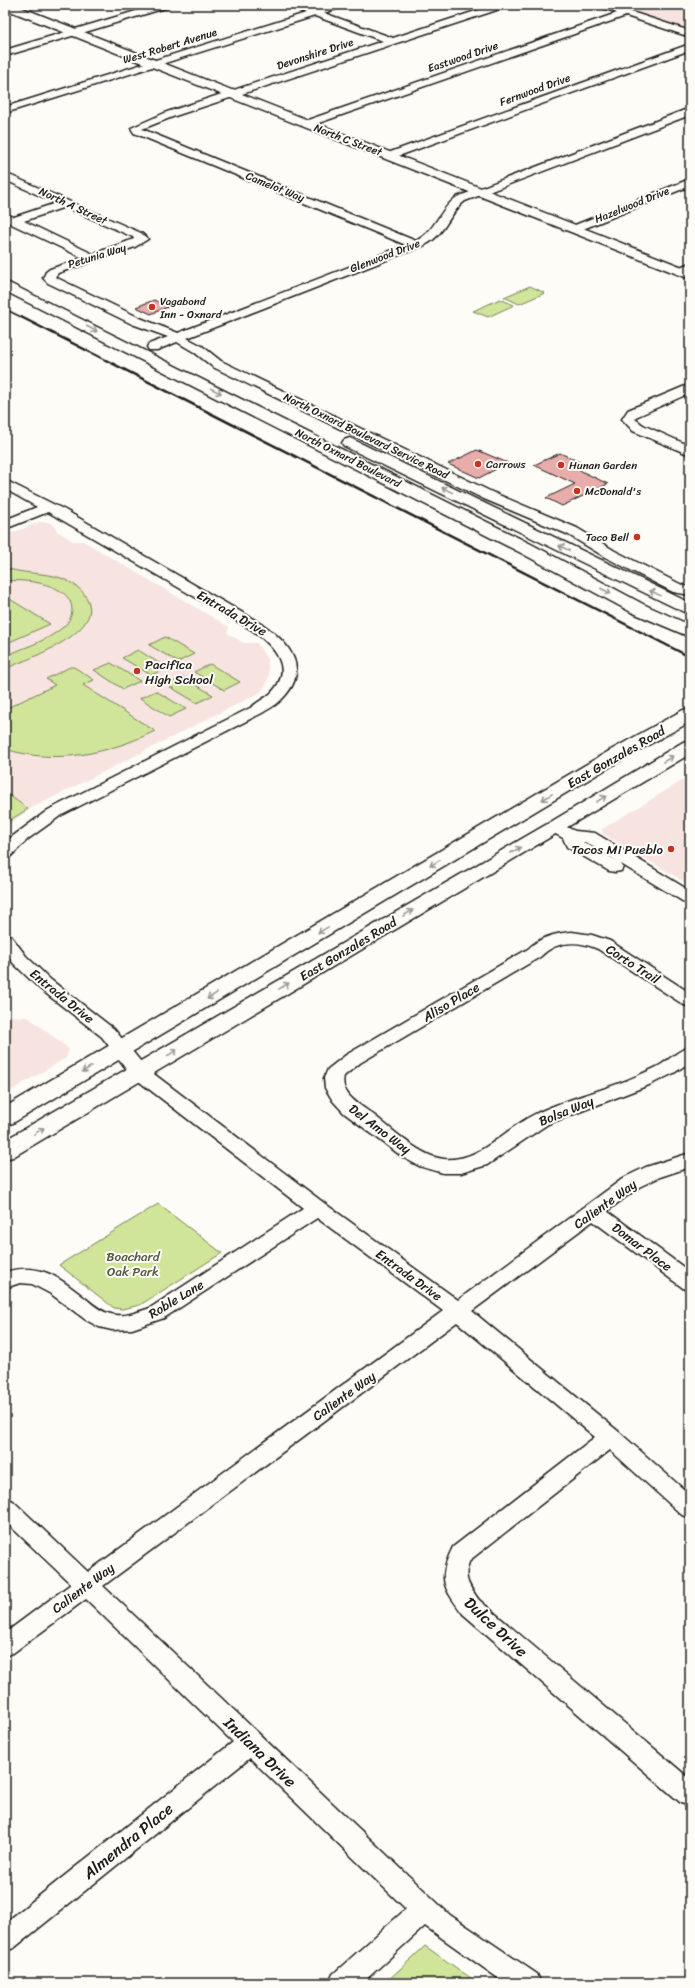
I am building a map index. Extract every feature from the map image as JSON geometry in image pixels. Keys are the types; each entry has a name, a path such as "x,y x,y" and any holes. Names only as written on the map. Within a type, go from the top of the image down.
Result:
{"main road":[{"name":"North C Street","path":"5,6 574,229 686,271"},
{"name":"North Oxnard Boulevard","path":"5,274 153,348 690,610"},
{"name":"North Oxnard Boulevard","path":"5,285 499,535 637,608 690,632"},
{"path":"117,343 132,343 153,348 159,356 182,367 181,374"},
{"path":"499,535 534,533"},
{"name":"East Gonzales Road","path":"5,1117 121,1050 598,766 690,714"},
{"name":"East Gonzales Road","path":"5,1151 139,1072 563,831 690,746"},
{"path":"563,831 547,820 548,815 552,810 588,786 592,781 598,766"}],"street":[{"path":"5,53 166,5"},
{"path":"292,5 392,41"},
{"name":"West Robert Avenue","path":"5,110 342,5"},
{"name":"Devonshire Drive","path":"136,128 171,114 503,5"},
{"path":"601,5 690,34"},
{"name":"Eastwood Drive","path":"306,124 627,13"},
{"name":"Fernwood Drive","path":"388,156 690,47"},
{"name":"Glenwood Drive","path":"153,348 416,245 429,239 436,232 450,206 461,199 690,110"},
{"name":"Camelot Way","path":"136,128 138,131 416,245"},
{"name":"North A Street","path":"5,176 141,237"},
{"name":"Hazelwood Drive","path":"574,229 690,182"},
{"path":"9,219 66,203"},
{"path":"9,219 94,258"},
{"name":"Petunia Way","path":"50,274 62,267 137,243 141,241 141,237"},
{"name":"North Oxnard Boulevard Service Road","path":"50,274 49,278 52,281 121,315 162,330 198,349 217,364 489,496 544,518 678,589 690,591"},
{"path":"690,388 633,414 628,420 638,428 690,451"},
{"name":"Entrada Drive","path":"5,484 48,507 271,636 282,647 288,659 289,670 286,684 277,696 257,710 54,813 12,843 5,852"},
{"path":"5,525 48,507"},
{"path":"563,831 573,843 690,912"},
{"path":"563,831 589,837 690,898"},
{"path":"617,868 625,868 674,895 690,901"},
{"name":"Corto Trail","path":"572,937 586,938 604,945 690,1000"},
{"name":"Aliso Place","path":"334,1076 335,1073 353,1059 449,1004 534,953 552,940 572,937"},
{"name":"Entrada Drive","path":"5,940 20,960 46,984 108,1033 139,1072 317,1208 459,1312 482,1333 611,1438 690,1508"},
{"name":"Entrada Drive","path":"5,959 11,967 49,1001 99,1040 121,1050"},
{"name":"Bolsa Way","path":"443,1167 470,1164 480,1160 541,1119 642,1081 667,1069 690,1053"},
{"name":"Del Amo Way","path":"334,1076 336,1091 342,1100 351,1108 419,1159 443,1167"},
{"name":"Caliente Way","path":"5,1646 459,1312 632,1182 653,1172 690,1160"},
{"name":"Roble Lane","path":"5,1280 12,1277 28,1276 39,1278 54,1284 93,1315 107,1321 122,1323 138,1320 157,1313 317,1208"},
{"name":"Domar Place","path":"594,1211 690,1283"},
{"name":"Dulce Drive","path":"611,1438 592,1450 481,1540 461,1554 455,1568 456,1586 471,1608 690,1795"},
{"name":"Indiana Drive","path":"5,1507 250,1743 441,1924 528,1983"},
{"name":"Almendra Place","path":"5,1939 250,1743"},
{"path":"342,1983 425,1909"}],"shaded area":[{"path":"609,5 690,5 690,31"},
{"name":"Pacifica High School","path":"39,522 48,522 55,526 57,531 73,541 83,541 229,627 227,633 244,643 257,643 267,659 269,675 267,683 261,692 30,809 5,827 5,536"},
{"path":"690,776 690,885 603,834 602,829"},
{"path":"5,1010 10,1016 28,1017 69,1049 66,1058 5,1094"}],"green space":[{"path":"530,286 545,293 519,304 504,297"},
{"path":"500,299 514,305 488,317 473,311"},
{"path":"5,567 16,571 54,576 69,582 84,593 88,601 89,613 84,624 74,634 60,644 5,669 5,656 56,633 68,622 72,609 70,600 64,593 55,588 34,582 5,581"},
{"path":"5,596 50,624 5,644"},
{"path":"165,637 194,654 178,662 149,645"},
{"path":"138,650 167,668 151,675 122,658"},
{"path":"111,663 140,681 123,689 94,670"},
{"path":"210,664 240,682 224,690 194,672"},
{"path":"70,667 74,667 94,680 83,685 155,731 119,746 82,755 43,756 24,754 5,749 5,709 55,685 46,679"},
{"path":"183,677 213,695 197,703 167,685"},
{"path":"156,691 186,709 169,717 140,698"},
{"path":"5,792 28,809 5,823"},
{"name":"Boachard Oak Park","path":"158,1204 222,1253 140,1305 122,1309 114,1308 59,1265"},
{"path":"425,1946 478,1983 385,1983"}],"building":[{"name":"Vagabond Inn - Oxnard","path":"154,300 168,307 151,314 136,307"},
{"name":"Carrows","path":"477,450 508,463 479,478 448,464"},
{"path":"560,453 588,466 579,470 608,484 562,506 546,498 575,484 534,465"}],"railway":[{"path":"5,309 21,317"},
{"path":"21,317 690,657"}],"place":[{"name":"Vagabond Inn - Oxnard","path":"152,307"},
{"name":"Carrows","path":"478,464"},
{"name":"Hunan Garden","path":"561,465"},
{"name":"McDonald's","path":"577,491"},
{"name":"Taco Bell","path":"637,537"},
{"name":"Pacifica High School","path":"137,671"},
{"name":"Tacos Mi Pueblo","path":"671,849"}]}
